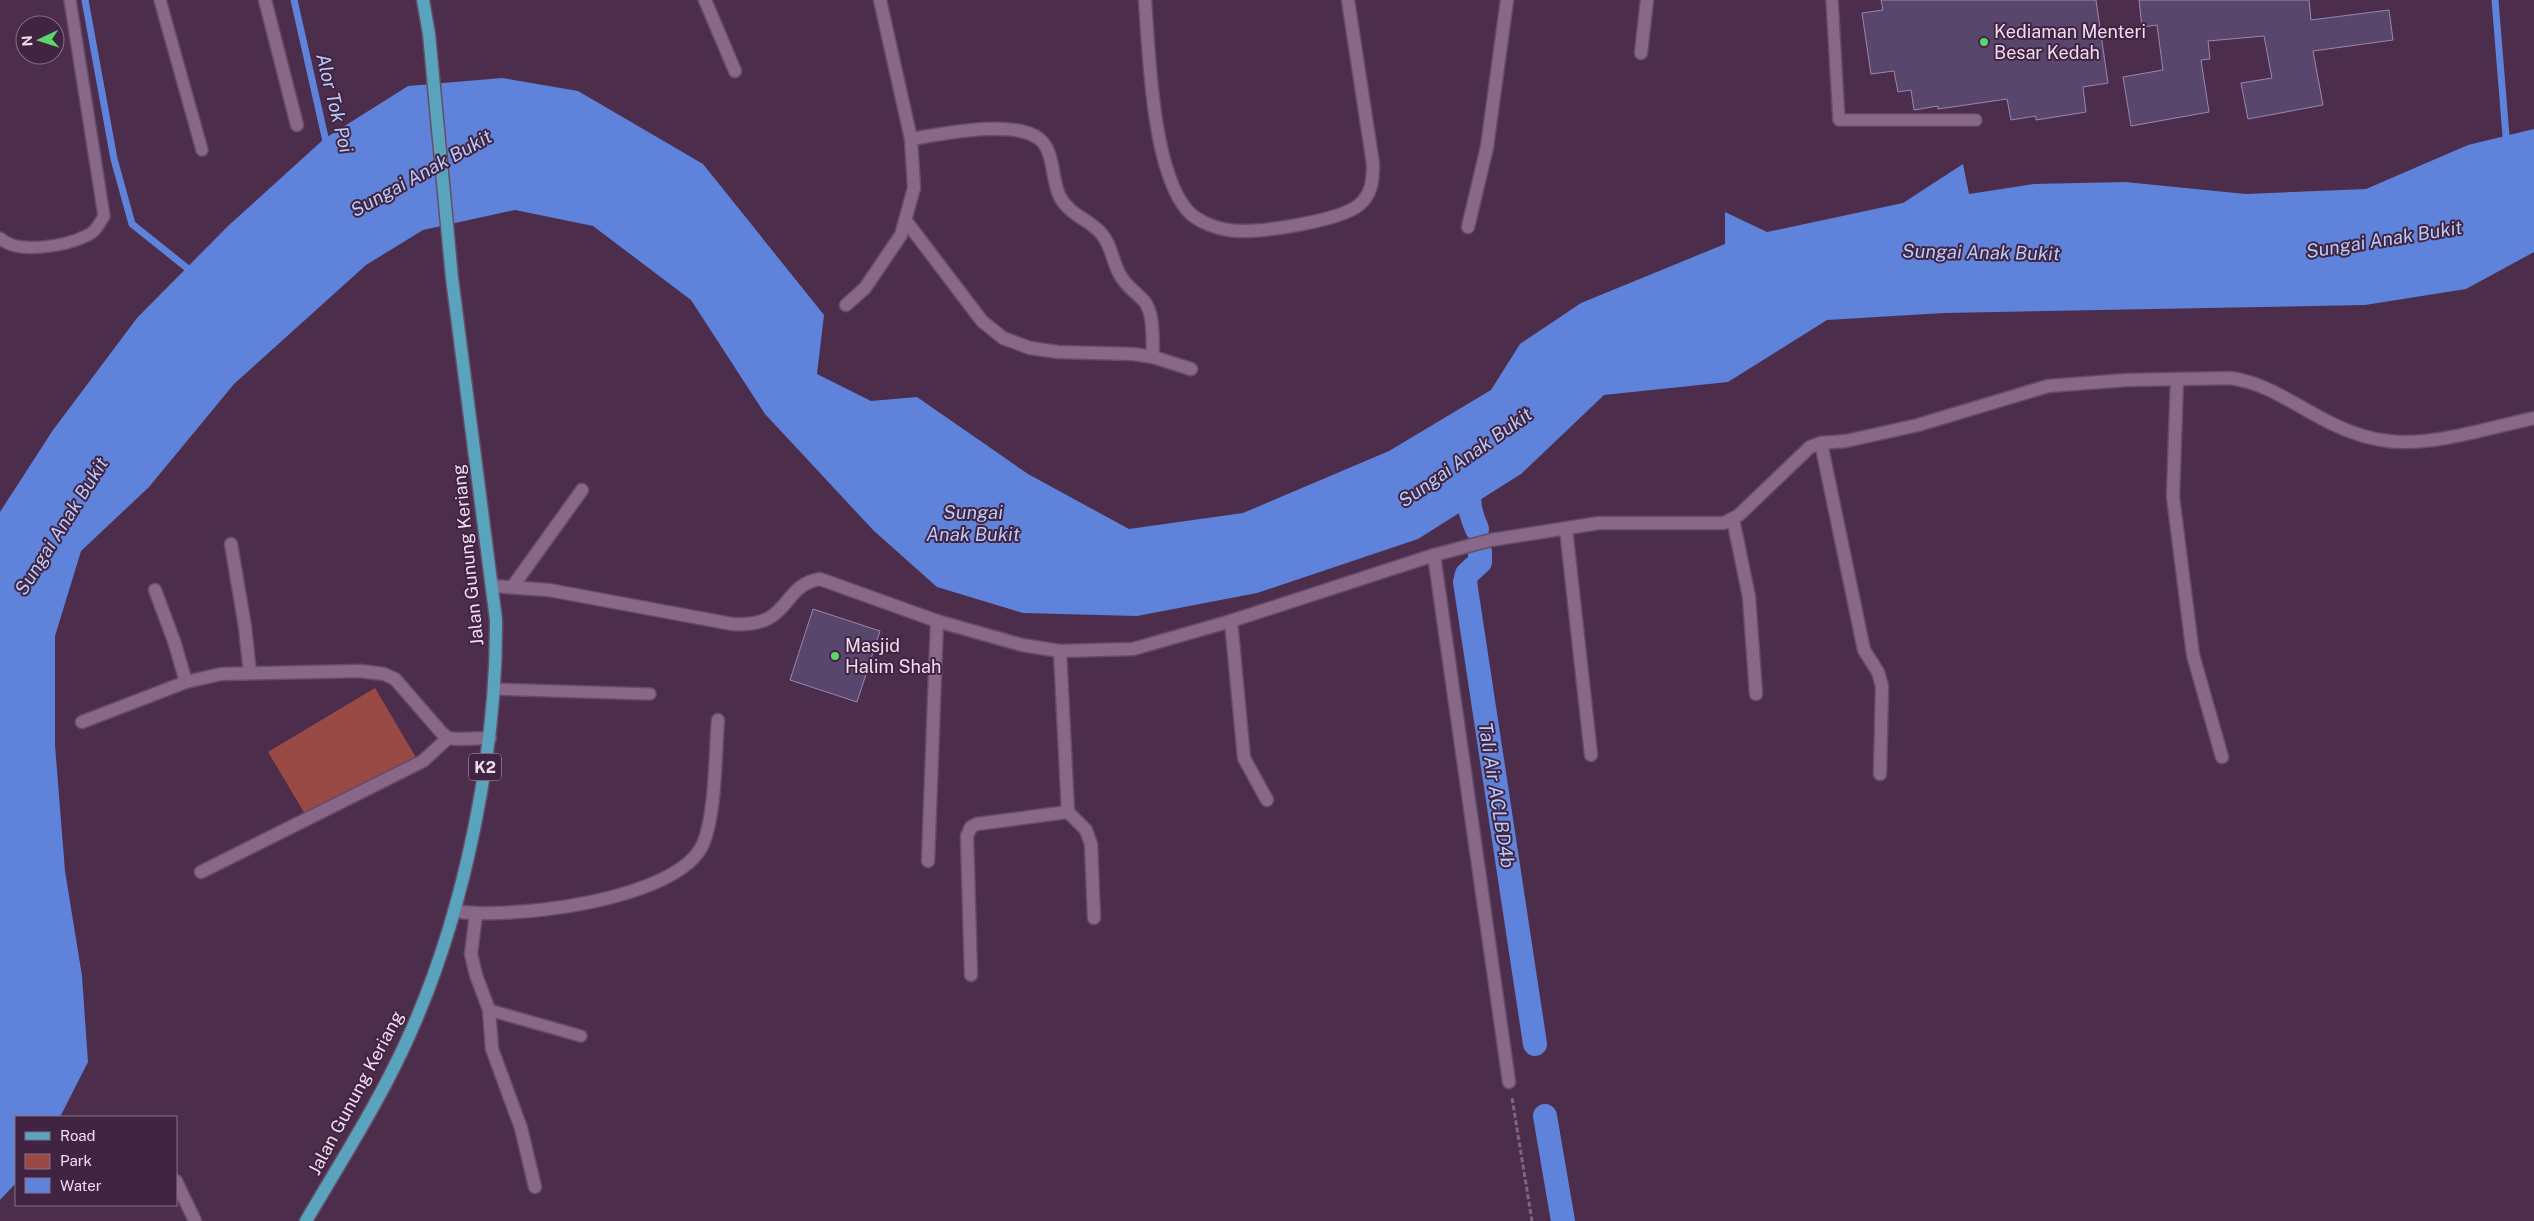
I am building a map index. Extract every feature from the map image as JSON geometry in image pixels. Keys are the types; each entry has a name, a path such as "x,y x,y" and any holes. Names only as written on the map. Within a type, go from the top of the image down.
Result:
{"main road":[{"name":"Jalan Gunung Keriang","path":"306,1221 379,1096 412,1029 454,911 490,738 495,689 496,620 452,278 429,34 423,0"}],"street":[{"path":"265,0 297,125"},
{"path":"705,0 735,71"},
{"path":"846,305 865,288 901,235 914,188 910,139 880,0"},
{"path":"1144,0 1157,122 1166,165 1176,191 1186,210 1198,220 1211,226 1238,231 1301,224 1348,212 1360,204 1368,195 1373,182 1373,164 1348,0"},
{"path":"1468,226 1487,147 1507,0"},
{"path":"1641,53 1647,0"},
{"path":"910,139 1006,129 1026,132 1039,138 1048,148 1054,184 1061,199 1071,211 1100,232 1107,242 1124,282 1144,301 1151,321 1153,357"},
{"path":"906,221 982,321 1003,338 1030,348 1058,352 1153,357 1191,369"},
{"path":"492,586 548,590 732,624 751,625 773,618 801,587 809,581 820,579 937,621 1022,645 1060,651 1133,649 1231,621 1434,554 1492,540 1598,523 1714,524 1733,519 1810,447 1821,442 1846,441 1918,425 2048,386 2177,379 2230,378 2245,380 2259,385 2337,426 2388,441 2430,440 2534,418"},
{"path":"2177,379 2173,497 2193,655 2222,757"},
{"path":"1821,442 1864,650 1881,678 1880,774"},
{"path":"513,586 582,490"},
{"path":"1733,519 1749,597 1756,694"},
{"path":"1566,529 1591,755"},
{"path":"231,544 245,627 250,673"},
{"path":"1434,554 1509,1082"},
{"path":"155,590 174,641 186,682"},
{"path":"928,861 937,621"},
{"path":"1231,621 1244,758 1266,800"},
{"path":"1060,651 1068,812 1086,830 1091,844 1094,918"},
{"path":"82,722 186,682 221,674 360,671 384,674 403,687 448,738 490,738"},
{"path":"454,911 476,914 561,908 623,893 665,879 688,862 702,845 710,812 718,720"},
{"path":"201,872 423,761 448,738"},
{"path":"971,975 968,836 971,827 977,824 1068,812"},
{"path":"476,914 471,954 476,975 489,1010 492,1050 520,1128 535,1187"},
{"path":"178,1185 195,1221"}],"lane":[{"path":"0,238 7,245 20,248 48,246 87,236 97,228 104,216 70,0"},
{"path":"160,0 202,150"},
{"path":"1832,0 1839,120 1976,120"},
{"path":"495,689 650,694"},
{"path":"489,1010 581,1036"}],"path":[{"path":"1509,1082 1532,1221"}],"green space":[{"path":"375,688 418,761 311,824 268,752"}],"water":[{"name":"Sungai Anak Bukit","path":"502,78 578,91 703,164 824,315 817,374 871,401 917,397 1028,474 1129,529 1243,513 1389,451 1491,390 1520,344 1581,303 1725,244 1725,212 1767,232 1903,203 1963,164 1969,194 2034,184 2125,182 2246,194 2366,189 2468,145 2534,129 2534,252 2466,289 2365,305 1944,313 1827,320 1728,382 1604,395 1521,474 1418,539 1257,593 1137,616 1023,613 937,587 874,531 765,414 691,300 593,226 515,210 423,230 366,265 234,384 149,487 81,551 55,636 55,745 65,871 82,976 88,1062 61,1116 15,1116 15,1184 0,1200 0,512 53,430 137,318 228,226 324,139 408,86"}],"building":[{"name":"Kediaman Menteri Besar Kedah","path":"1881,0 2096,0 2108,83 2083,87 2086,112 2036,120 2036,116 2011,120 2007,99 1938,109 1938,106 1914,110 1911,90 1898,92 1894,71 1871,74 1862,13 1883,10"},
{"path":"2139,0 2309,0 2311,20 2389,10 2393,40 2313,51 2323,105 2248,119 2241,83 2272,78 2264,36 2208,41 2210,59 2201,60 2209,112 2131,126 2123,77 2163,70 2157,25 2142,27"},
{"name":"Masjid Halim Shah","path":"813,609 880,631 857,702 790,680"}],"waterway":[{"path":"85,0 114,159 132,224 187,268 191,275"},
{"name":"Alor Tok Poi","path":"294,0 327,146"},
{"path":"2495,0 2506,136 2509,144"},
{"name":"Tali Air ACLBD4b","path":"1473,475 1469,502 1477,529"},
{"name":"Tali Air ACLBD4b","path":"1480,552 1480,562 1467,574 1465,582 1535,1044"},
{"name":"Tali Air ACLBD4b","path":"1545,1116 1563,1221"}],"place":[{"name":"Kediaman Menteri Besar Kedah","path":"1984,42"},
{"name":"Masjid Halim Shah","path":"835,656"}]}
